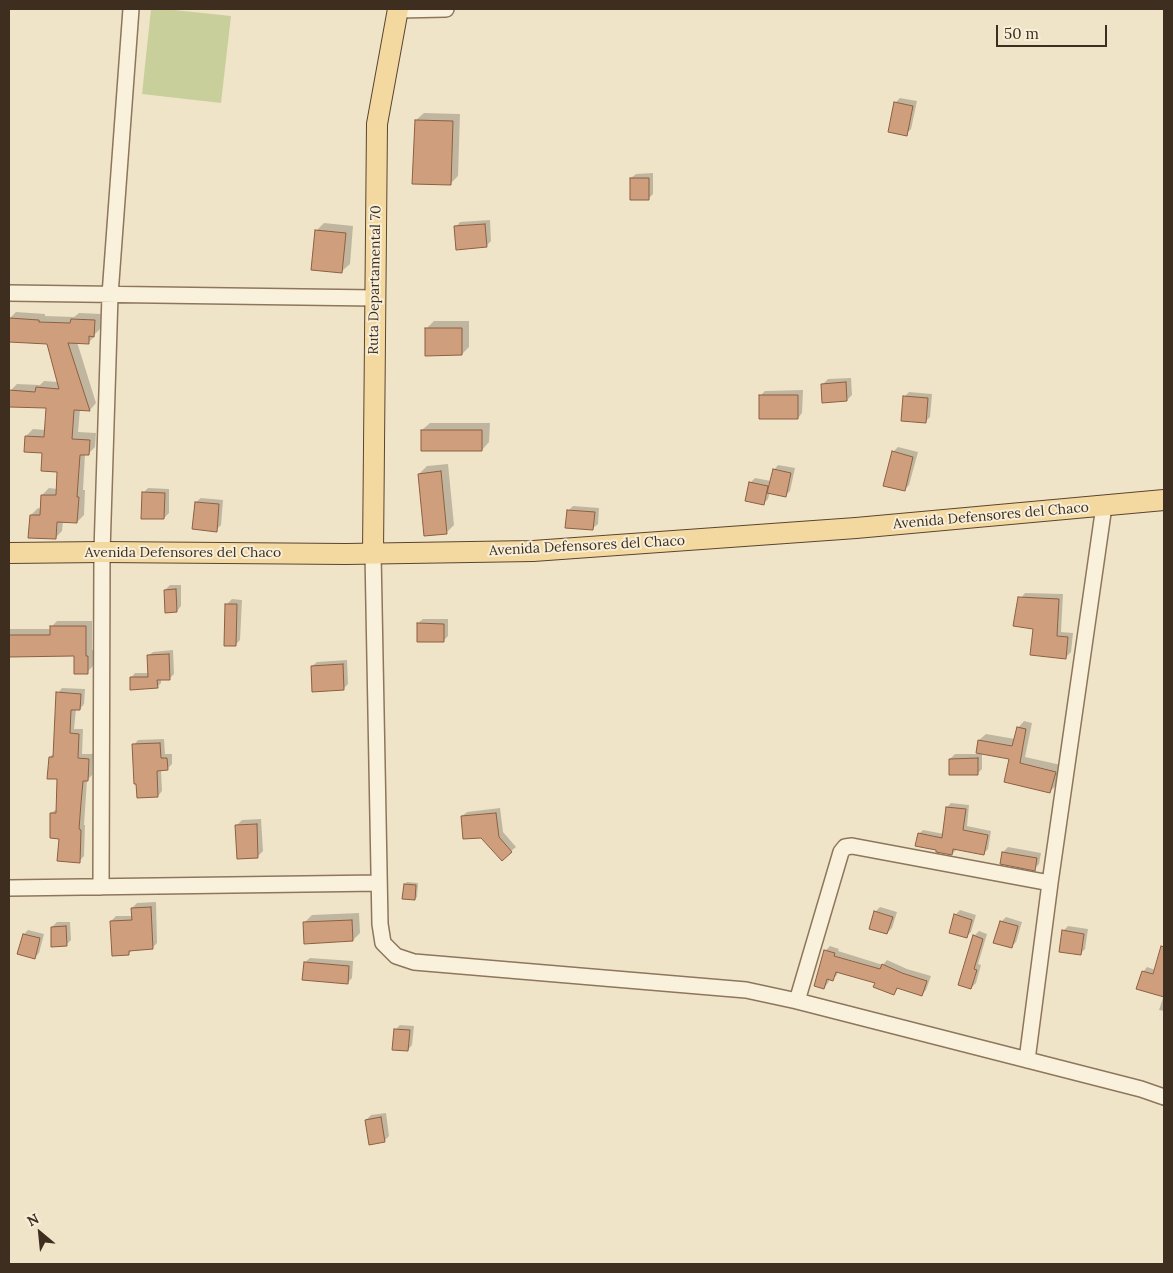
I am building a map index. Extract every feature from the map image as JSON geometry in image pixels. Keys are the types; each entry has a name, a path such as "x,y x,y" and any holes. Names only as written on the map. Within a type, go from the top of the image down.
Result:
{"main road":[{"name":"Ruta Departamental 70","path":"373,553 377,124 398,9"},
{"name":"Avenida Defensores del Chaco","path":"9,554 533,551 856,528 1164,500"}],"street":[{"path":"101,887 102,552 110,295 131,9"},
{"path":"398,9 446,9"},
{"path":"9,293 375,298"},
{"path":"1027,1060 1050,883 1104,506"},
{"path":"373,553 380,924 383,943 396,956 414,962 746,990 798,1001 1141,1089 1164,1098"},
{"path":"798,1001 841,852 845,847 852,846 1050,883"},
{"path":"9,888 379,883"}],"green space":[{"path":"151,9 231,16 221,103 142,94"}],"building":[{"path":"894,102 913,106 907,136 888,132"},
{"path":"415,120 453,121 451,185 412,184"},
{"path":"630,178 649,178 649,200 630,200"},
{"path":"485,224 487,247 456,250 454,226"},
{"path":"315,230 346,233 342,273 311,270"},
{"path":"9,318 39,320 39,322 70,323 71,319 95,320 94,337 89,336 89,344 68,343 90,411 74,410 72,439 90,440 89,455 80,455 77,523 57,522 56,539 28,538 30,515 40,515 41,495 56,495 57,472 41,471 42,453 24,452 25,436 44,437 46,408 9,407 9,390 35,392 36,387 59,389 47,344 9,342"},
{"path":"425,328 462,328 462,355 425,356"},
{"path":"846,382 847,401 822,403 821,384"},
{"path":"759,395 798,395 798,419 759,419"},
{"path":"903,396 928,398 926,423 901,421"},
{"path":"421,430 482,430 482,451 421,451"},
{"path":"892,451 913,457 905,491 883,486"},
{"path":"773,469 791,473 786,497 767,493"},
{"path":"441,471 447,534 424,536 418,474"},
{"path":"749,482 768,486 764,505 745,501"},
{"path":"142,492 165,493 164,519 141,519"},
{"path":"195,502 219,504 217,532 192,529"},
{"path":"567,510 595,512 593,530 565,528"},
{"path":"176,589 177,612 165,613 164,590"},
{"path":"1018,597 1059,599 1057,636 1068,637 1066,659 1030,655 1033,629 1013,626"},
{"path":"225,604 237,604 236,646 224,646"},
{"path":"417,623 444,624 444,642 417,642"},
{"path":"50,626 86,626 88,674 74,674 74,656 9,657 9,635 50,635"},
{"path":"169,654 170,680 157,680 158,688 130,690 130,677 148,677 147,655"},
{"path":"343,664 344,690 312,692 311,666"},
{"path":"56,692 81,694 80,710 71,710 70,733 79,734 78,758 89,759 88,781 83,781 81,803 79,829 81,830 80,863 57,861 59,839 50,838 50,813 56,813 57,779 47,779 49,757 53,757"},
{"path":"1017,727 1026,729 1020,763 1056,772 1050,793 1004,782 1009,759 976,753 978,740 1012,746"},
{"path":"160,743 161,758 167,758 168,770 157,771 158,797 137,798 136,784 134,784 132,744"},
{"path":"978,758 978,775 949,775 949,759"},
{"path":"946,807 966,809 963,830 988,835 984,855 953,849 952,855 915,846 918,833 942,838"},
{"path":"496,813 499,837 512,852 502,861 481,838 463,839 461,816"},
{"path":"257,824 258,858 237,859 235,825"},
{"path":"1002,852 1037,858 1035,871 1000,864"},
{"path":"404,884 416,885 415,900 402,899"},
{"path":"151,907 153,949 129,951 129,955 112,956 110,921 132,920 131,908"},
{"path":"874,911 893,917 887,934 869,929"},
{"path":"954,914 972,920 967,938 949,933"},
{"path":"352,920 353,941 304,944 303,922"},
{"path":"1000,921 1018,926 1012,948 993,943"},
{"path":"66,926 67,946 51,947 51,927"},
{"path":"1062,930 1084,934 1081,955 1059,952"},
{"path":"23,934 40,938 35,959 17,954"},
{"path":"973,935 983,939 974,969 977,970 971,989 958,985"},
{"path":"1161,946 1164,947 1164,997 1136,989 1142,971 1153,974"},
{"path":"824,950 835,953 834,956 880,969 882,964 927,981 922,996 897,988 894,995 873,987 875,983 836,972 833,981 827,979 824,989 814,986"},
{"path":"304,962 349,966 348,984 302,980"},
{"path":"394,1029 410,1030 408,1051 392,1050"},
{"path":"381,1117 385,1142 369,1145 365,1120"}]}
